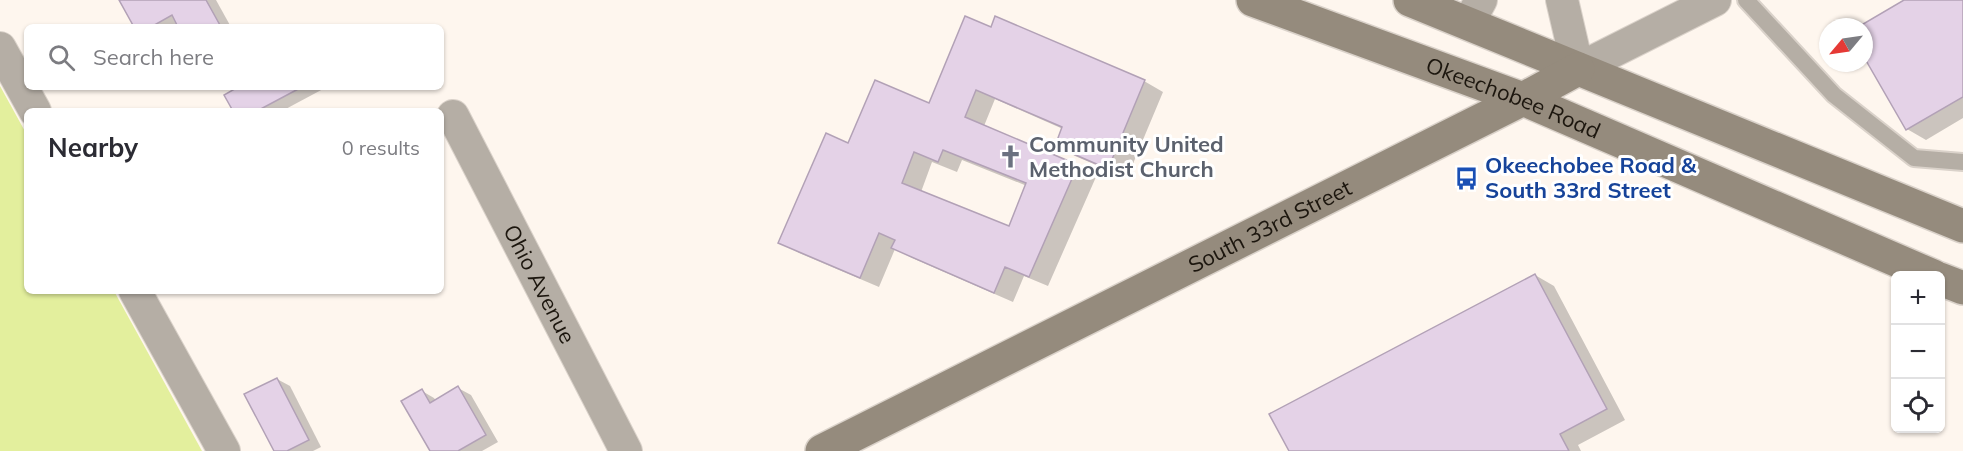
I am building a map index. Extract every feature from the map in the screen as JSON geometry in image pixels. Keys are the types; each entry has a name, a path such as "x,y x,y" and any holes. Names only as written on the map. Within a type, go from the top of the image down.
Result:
{"main road":[{"name":"Okeechobee Road","path":"1253,0 1522,99 1921,271"},
{"path":"1410,0 1475,12 1578,69 1963,226"},
{"name":"South 33rd Street","path":"822,451 1578,69"},
{"path":"1945,281 1963,288"}],"street":[{"path":"1562,0 1578,69"},
{"name":"South 33rd Street","path":"1578,69 1715,0"},
{"path":"0,48 33,108"},
{"name":"Ohio Avenue","path":"453,116 626,451"},
{"path":"137,294 224,451"}],"lane":[{"path":"1746,0 1834,95 1914,158 1963,162"}],"green space":[{"path":"0,86 24,130 24,294 116,294 202,451 0,451"}],"building":[{"path":"119,0 206,0 219,24 176,24 172,15 156,24 132,24"},
{"path":"1904,0 1963,0 1963,97 1906,130 1873,72 1873,18"},
{"name":"Community United Methodist Church","path":"965,16 991,27 995,16 1145,80 1108,169 1055,146 1062,127 976,90 965,117 1078,165 1029,277 1005,267 994,293 891,248 895,240 879,233 860,278 778,243 826,133 848,143 875,80 929,103","holes":["943,150 1026,183 1009,226 902,183 914,152 938,162"]},
{"path":"233,90 296,90 263,108 231,108 224,95"},
{"path":"1535,274 1607,409 1560,434 1569,451 1289,451 1269,414"},
{"path":"277,378 309,440 287,451 274,451 244,394"},
{"path":"458,386 486,435 458,451 430,451 401,401 422,389 430,403"}],"place":[{"name":"Community United Methodist Church","path":"1011,157"},
{"name":"Okeechobee Road & South 33rd Street","path":"1467,178"}]}
